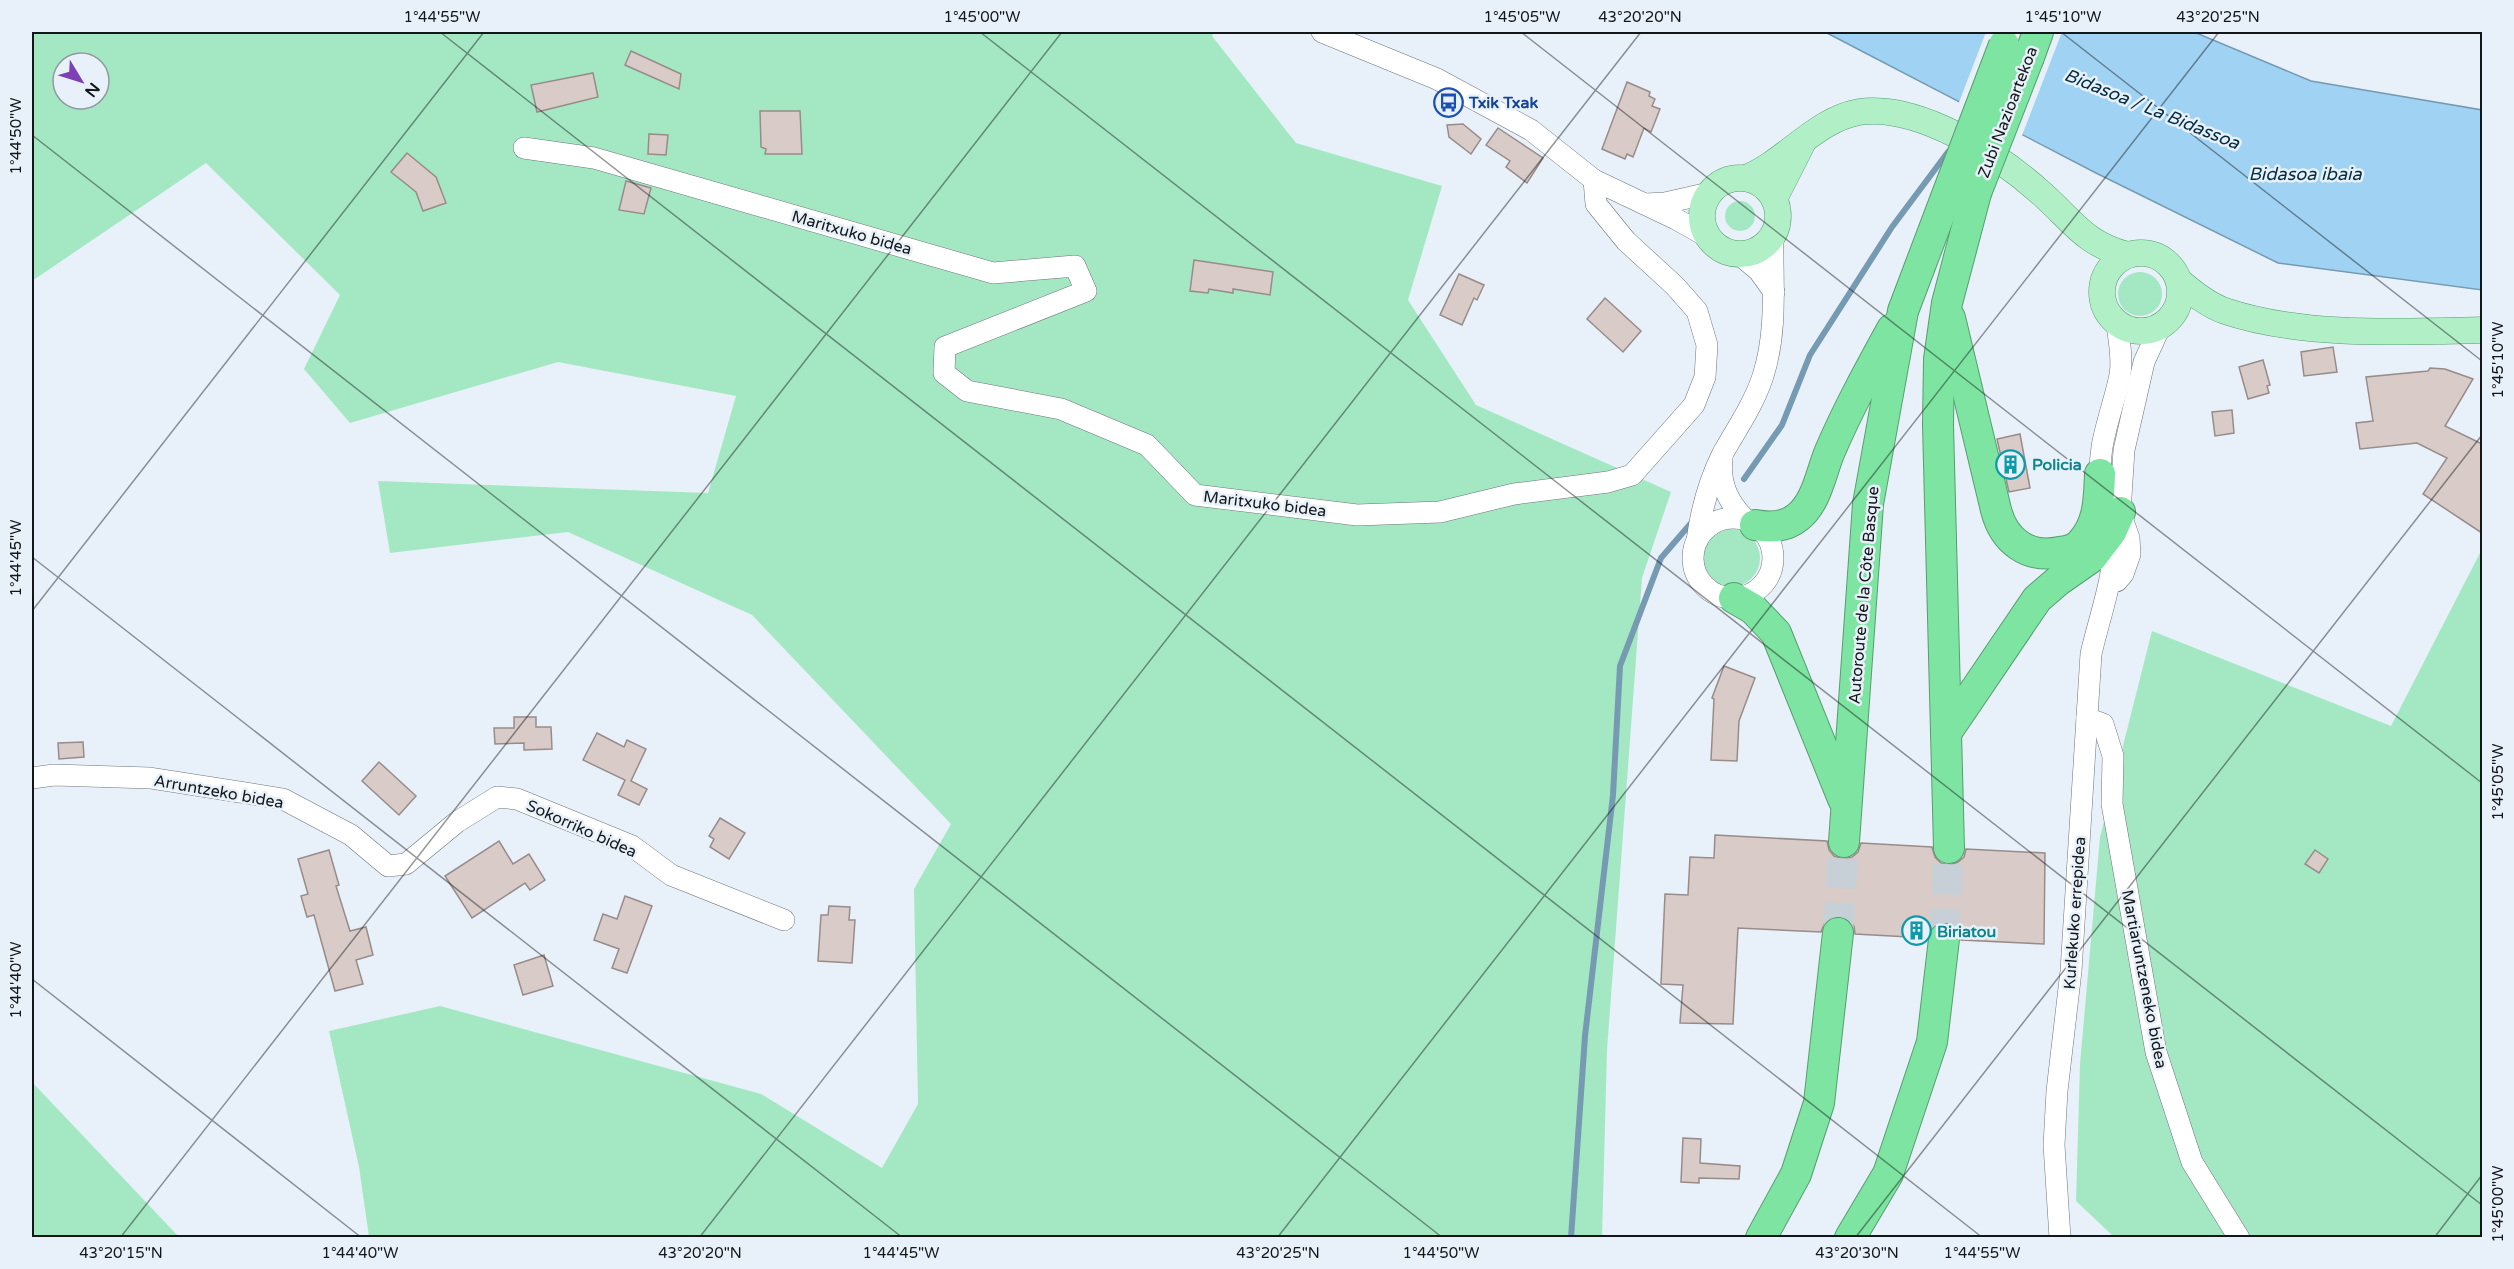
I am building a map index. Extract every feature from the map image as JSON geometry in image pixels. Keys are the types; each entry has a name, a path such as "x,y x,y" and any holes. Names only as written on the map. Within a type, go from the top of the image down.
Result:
{"highway":[{"name":"Zubi Nazioartekoa","path":"1965,186 2020,41"},
{"path":"1949,848 1938,414 1939,359 1965,186"},
{"name":"Autoroute de la Côte Basque","path":"1844,842 1868,504 1903,310 1965,186"},
{"path":"1947,303 1996,510 2000,525 2006,534 2025,551 2039,554 2068,551 2080,545 2098,512 2100,474"},
{"path":"1750,522 1778,526 1789,523 1807,508 1829,452 1860,386 1903,310"},
{"path":"1946,733 2037,599 2092,557 2117,520"},
{"path":"1734,598 1753,609 1776,633 1845,805"},
{"path":"1761,1238 1796,1174 1819,1103 1838,933"},
{"path":"1850,1238 1888,1174 1932,1042 1944,939"}],"main road":[{"path":"1746,178 1758,182 1767,189 1774,199 1778,217 1773,234 1762,246 1739,254 1722,249 1708,237 1702,215 1703,204 1709,193 1725,180 1746,178 1760,172 1831,121 1859,112 1892,113 1924,120 1971,144 2020,175 2084,235 2105,248 2128,255 2149,253 2159,257 2175,271 2179,281 2180,301 2165,323"},
{"path":"1774,199 1804,141"},
{"path":"2084,235 2095,260 2102,286 2104,307 2117,324 2138,332 2197,312 2224,311 2292,324 2337,329 2400,332 2482,330"},
{"path":"2102,286 2111,267 2128,255"},
{"path":"2179,281 2200,298 2224,311"}],"street":[{"path":"1322,32 1437,79 1458,90 1531,130 1594,180 1708,237"},
{"name":"Maritxuko bidea","path":"524,148 594,158 993,273 1075,266 1086,291 945,347 944,373 967,391 1061,409 1147,445 1195,495 1357,515 1440,512 1514,494 1608,482 1632,475 1694,405 1706,377 1707,345 1697,311 1675,286 1626,241 1596,204 1594,180"},
{"path":"1645,204 1665,203 1709,193"},
{"path":"1723,453 1721,466 1725,492 1737,512 1764,533 1773,556 1771,569 1758,589 1734,598 1716,594 1698,579 1693,559 1706,495 1723,453 1755,397 1763,377 1772,335 1773,234"},
{"path":"1739,254 1758,271 1774,292"},
{"path":"2117,520 2124,450 2144,362 2165,323"},
{"path":"2117,324 2122,358 2120,377 2106,428 2100,474 2117,520"},
{"path":"1696,541 1712,523 1723,519 1750,522"},
{"name":"Kurlekuko errepidea","path":"2060,1238 2054,1145 2057,1091 2071,971 2091,654 2100,611 2109,590 2117,520"},
{"name":"Martiaruntzeneko bidea","path":"2087,718 2103,724 2113,756 2112,804 2156,1052 2192,1162 2239,1238"},
{"name":"Arruntzeko bidea","path":"32,778 54,775 150,778 283,799 351,835 388,866"},
{"name":"Sokorriko bidea","path":"388,866 406,864 457,822 497,796 517,799 632,846 671,875 784,920"}],"green space":[{"path":"32,32 1214,32 1212,36 1296,143 1442,186 1408,300 1476,405 1671,492 1642,578 1607,1050 1602,1237 369,1237 359,1167 329,1031 440,1006 761,1094 882,1168 918,1104 914,889 951,824 752,615 568,532 390,553 378,481 708,493 736,396 558,362 350,423 304,369 340,295 206,163 32,281"},
{"path":"1740,201 1750,206 1755,216 1750,226 1740,231 1730,226 1725,216 1730,206"},
{"path":"2140,272 2155,279 2162,294 2155,309 2140,316 2125,309 2118,294 2125,279"},
{"path":"1731,529 1747,534 1755,542 1760,558 1755,574 1747,582 1731,587 1715,582 1707,574 1702,558 1707,542 1715,534"},
{"path":"2482,549 2482,1237 2114,1237 2076,1201 2080,1064 2100,837 2152,631 2391,726"},
{"path":"32,1082 179,1237 32,1237"}],"water":[{"name":"Bidasoa ibaia","path":"1825,32 2194,32 2311,81 2482,110 2482,290 2278,263 2094,172"}],"pier":[{"path":"1986,32 2062,32 2021,138 1958,105"}],"building":[{"path":"631,51 681,74 679,89 625,65"},
{"path":"593,73 598,97 537,112 531,85"},
{"path":"1627,82 1650,92 1649,96 1655,99 1652,106 1660,109 1651,132 1644,128 1633,157 1627,154 1625,159 1602,149"},
{"path":"760,111 800,111 802,154 765,154 766,149 761,147"},
{"path":"1463,124 1481,139 1471,154 1449,137 1447,125"},
{"path":"1498,128 1543,158 1527,183 1506,167 1510,161 1486,145"},
{"path":"649,134 668,135 666,155 648,154"},
{"path":"407,153 436,177 446,203 423,211 416,192 391,172"},
{"path":"626,181 651,188 644,214 619,210"},
{"path":"1194,260 1273,272 1270,295 1233,289 1233,293 1209,289 1208,293 1190,291"},
{"path":"1459,274 1484,285 1477,300 1474,298 1462,325 1440,315"},
{"path":"1605,298 1641,331 1623,352 1587,319"},
{"path":"2333,347 2337,372 2304,376 2301,352"},
{"path":"2263,360 2270,385 2267,386 2269,393 2248,399 2239,367"},
{"path":"2430,368 2445,369 2473,379 2445,426 2482,444 2482,533 2423,494 2447,458 2417,443 2360,449 2356,423 2373,421 2366,377 2428,371"},
{"path":"2232,410 2234,433 2215,436 2212,412"},
{"name":"Policia","path":"2020,434 2030,488 2009,492 1997,439"},
{"path":"1724,666 1755,678 1739,721 1737,761 1711,760 1714,699 1712,698"},
{"path":"514,717 536,717 536,727 551,727 552,749 524,750 524,743 495,744 494,728 514,728"},
{"path":"597,733 624,747 627,740 646,749 631,781 647,789 639,805 618,795 625,780 583,760"},
{"path":"83,742 84,757 59,759 58,743"},
{"path":"379,762 416,796 399,815 362,781"},
{"path":"720,818 745,833 729,859 710,847 714,839 709,836"},
{"name":"Biriatou","path":"1715,835 1827,841 1829,850 1834,856 1843,859 1852,857 1858,852 1861,843 1932,847 1935,857 1941,863 1949,865 1964,857 1966,849 2045,853 2044,944 1961,940 1960,932 1955,926 1945,922 1937,923 1931,928 1927,938 1855,934 1854,926 1849,920 1839,916 1832,917 1825,922 1821,932 1738,928 1733,1024 1680,1023 1683,985 1661,984 1665,894 1688,895 1690,857 1714,858"},
{"path":"499,841 513,864 529,854 545,880 530,890 525,883 472,918 445,876"},
{"path":"329,850 339,885 336,886 350,931 366,927 373,955 356,960 363,984 335,991 314,915 307,917 301,896 308,894 298,859"},
{"path":"2315,850 2328,859 2319,873 2305,864"},
{"path":"625,896 652,906 627,973 612,968 619,949 594,940 603,914 617,919"},
{"path":"829,906 850,907 849,920 855,920 852,963 818,961 821,915 828,915"},
{"path":"544,955 553,986 523,995 514,965"},
{"path":"1683,1138 1701,1139 1700,1163 1740,1166 1739,1179 1699,1178 1699,1183 1681,1182"}],"waterway":[{"path":"1744,479 1782,425 1810,355 1892,227 1948,152"},
{"path":"1571,1238 1585,1036 1613,795 1620,666 1661,558 1692,522"}],"tunnel":[{"path":"1838,933 1844,842"},
{"path":"1944,939 1949,848"}],"place":[{"name":"Txik Txak","path":"1448,102"},
{"name":"Policia","path":"2011,464"},
{"name":"Biriatou","path":"1916,931"}],"water label":[{"name":"Bidasoa / La Bidassoa","path":"2152,109"}]}
